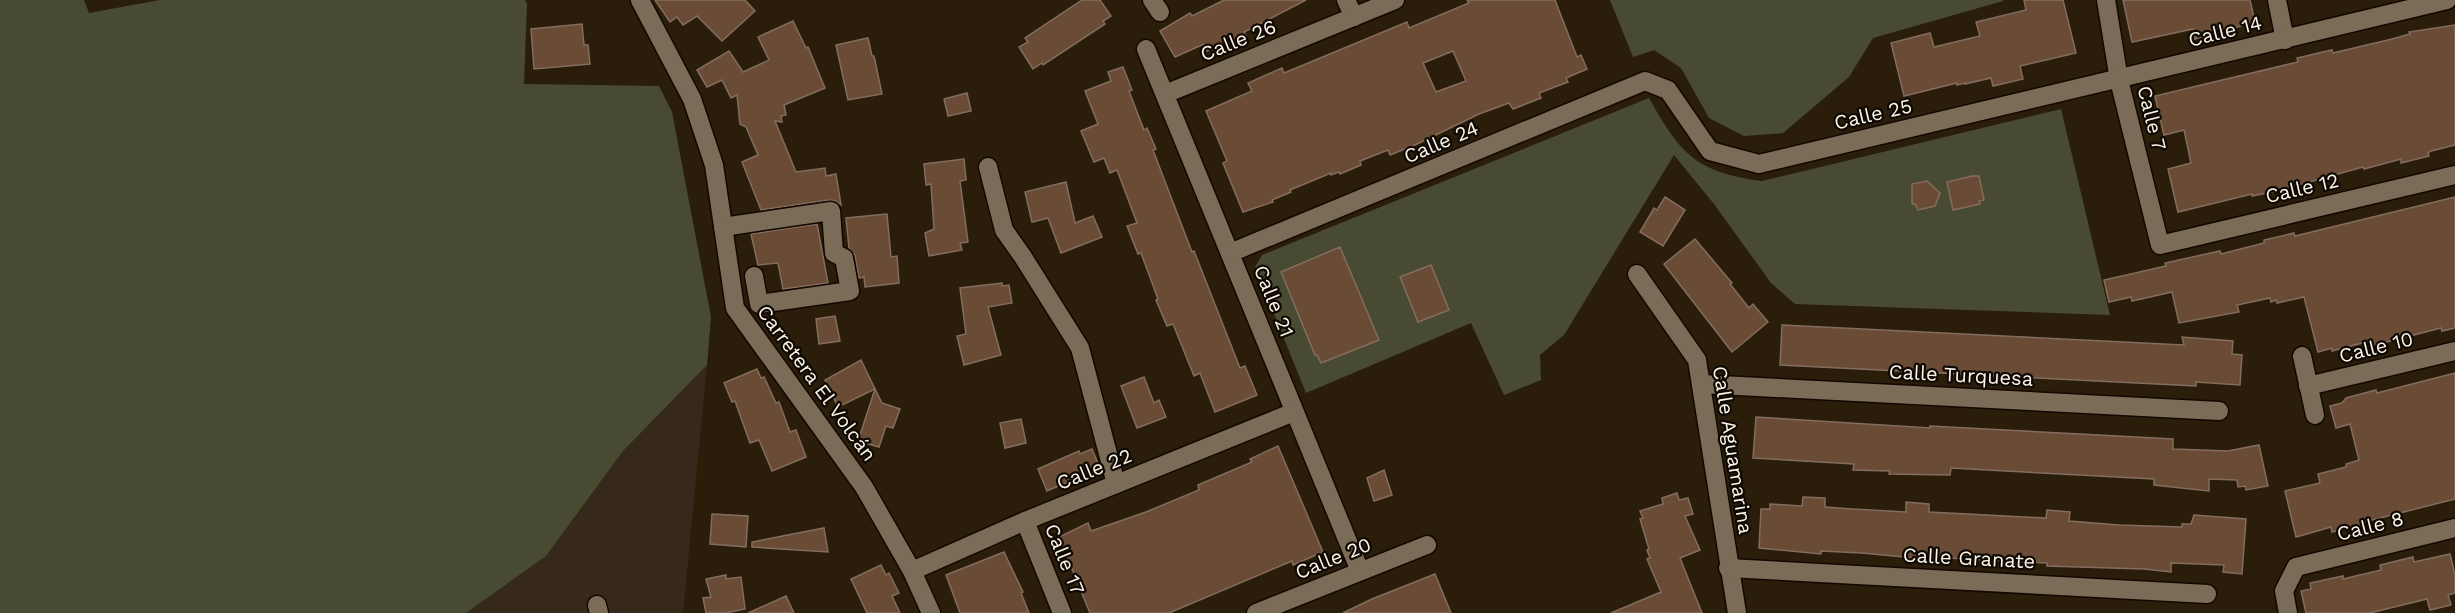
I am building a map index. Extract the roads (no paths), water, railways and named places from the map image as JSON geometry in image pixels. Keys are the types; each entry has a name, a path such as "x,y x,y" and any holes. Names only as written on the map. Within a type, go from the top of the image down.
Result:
{"street":[{"name":"Carretera El Volcán","path":"640,0 692,99 714,165 735,309 864,487 912,570 931,613"},
{"name":"Calle 26","path":"1165,94 1350,8 1395,0"},
{"name":"Calle 7","path":"2106,0 2119,80 2160,245"},
{"path":"2277,0 2285,40"},
{"name":"Calle 14","path":"2119,80 2447,0"},
{"name":"Calle 21","path":"1146,49 1360,571"},
{"name":"Calle 25","path":"1668,90 1710,151 1759,164 2119,80"},
{"name":"Calle 24","path":"1230,253 1645,81 1668,90"},
{"path":"987,167 1004,230 1080,348 1116,484"},
{"name":"Calle 12","path":"2160,245 2455,175"},
{"path":"723,227 831,211 834,253 844,258 849,291 759,304 754,276"},
{"name":"Calle Aguamarina","path":"1637,274 1697,360 1728,568 1737,613"},
{"path":"733,299 758,296"},
{"name":"Calle 10","path":"2308,386 2455,351"},
{"path":"2302,356 2314,415"},
{"name":"Calle Turquesa","path":"1701,384 2219,411"},
{"name":"Calle 22","path":"912,570 1025,521 1294,412"},
{"name":"Calle 17","path":"1025,521 1062,613"},
{"name":"Calle 8","path":"2289,613 2284,591 2296,567 2455,528"},
{"name":"Calle 20","path":"1256,613 1427,545"},
{"name":"Calle Granate","path":"1728,568 2207,594"}]}
